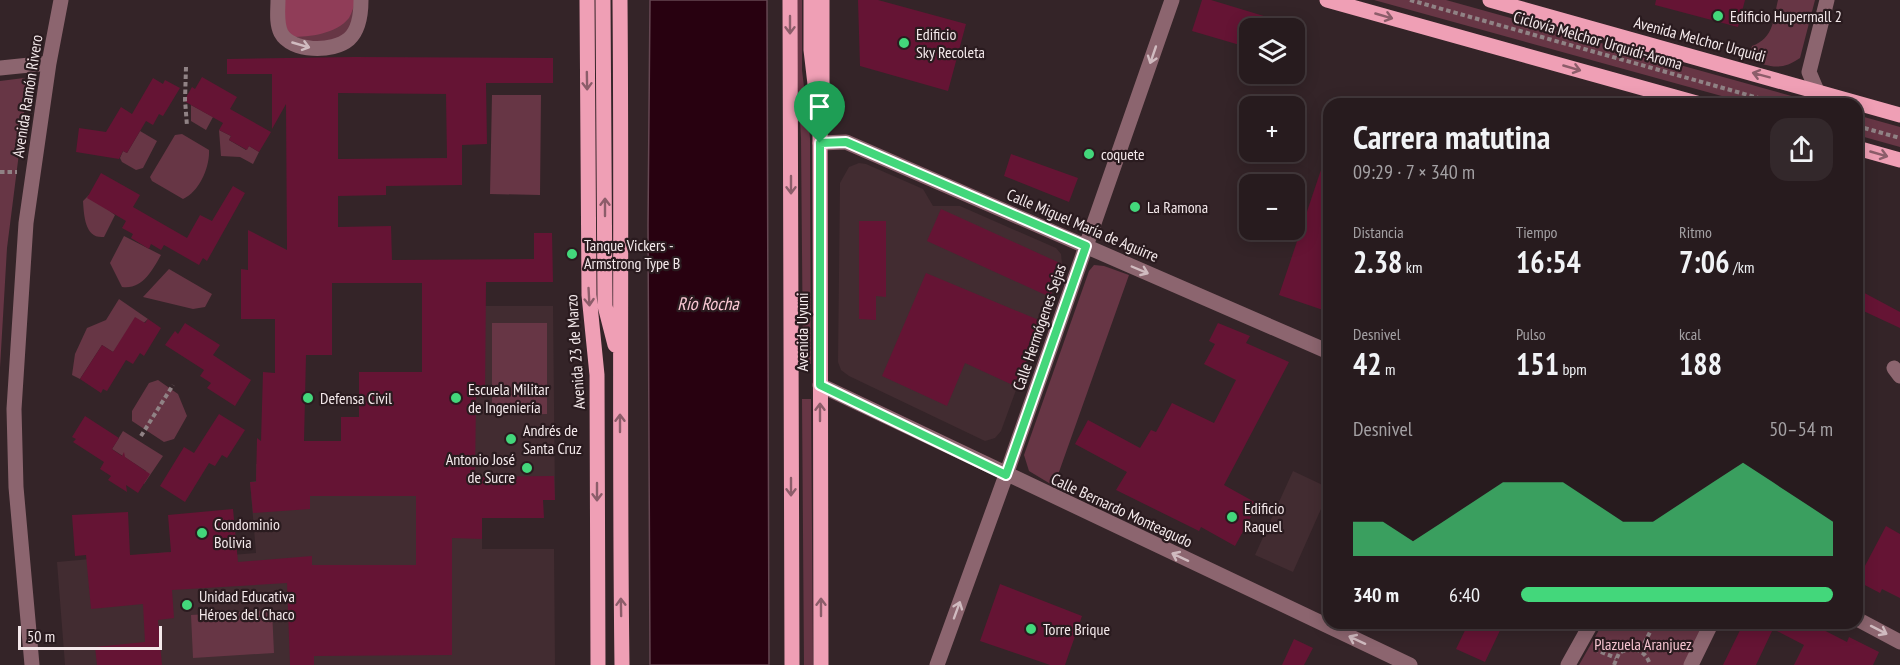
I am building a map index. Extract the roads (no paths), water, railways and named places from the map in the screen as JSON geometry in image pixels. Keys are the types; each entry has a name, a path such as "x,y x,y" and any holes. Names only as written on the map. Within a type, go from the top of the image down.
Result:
{"main road":[{"name":"Avenida 23 de Marzo","path":"587,0 589,295 597,375 598,665"},
{"path":"603,0 605,306 620,369"},
{"path":"620,0 622,665"},
{"name":"Avenida Uyuni","path":"790,0 792,665"},
{"name":"Avenida Uyuni","path":"811,0 811,50 820,135 821,665"},
{"path":"820,135 823,72 822,0"},
{"path":"1328,0 1679,98"},
{"name":"Avenida Melchor Urquidi","path":"1490,0 1816,97"},
{"name":"Avenida Melchor Urquidi","path":"1863,107 1900,115"},
{"path":"1863,150 1900,160"}],"street":[{"name":"Avenida Ramón Rivero","path":"32,665 7,409 26,223 49,63 61,0"},
{"path":"278,0 277,17 281,33 296,46 315,49 337,46 349,39 357,26 361,0"},
{"name":"Calle Hermógenes Sejas","path":"937,665 1173,0"},
{"path":"1816,97 1809,72 1827,0"},
{"path":"0,68 49,63"},
{"name":"Calle Miguel María de Aguirre","path":"820,135 846,142 1323,349"},
{"name":"Calle Bernardo Monteagudo","path":"820,385 1323,624"},
{"path":"1863,622 1900,642"},
{"name":"Calle Bernardo Monteagudo","path":"1333,629 1410,665"},
{"path":"1568,665 1588,629"},
{"path":"1691,665 1709,629"}],"water":[{"name":"Río Rocha","path":"650,0 767,0 769,665 650,665 648,225"}],"place":[{"name":"Edificio Hupermall 2","path":"1718,16"},
{"name":"Edificio Sky Recoleta","path":"904,43"},
{"name":"coquete","path":"1089,154"},
{"name":"La Ramona","path":"1135,207"},
{"name":"Tanque Vickers - Armstrong Type B","path":"572,254"},
{"name":"Defensa Civil","path":"308,398"},
{"name":"Escuela Militar de Ingeniería","path":"456,398"},
{"name":"Andrés de Santa Cruz","path":"511,439"},
{"name":"Antonio José de Sucre","path":"527,468"},
{"name":"Edificio Raquel","path":"1232,517"},
{"name":"Condominio Bolivia","path":"202,533"},
{"name":"Unidad Educativa Héroes del Chaco","path":"187,605"},
{"name":"Torre Brique","path":"1031,629"}],"park label":[{"name":"Plazuela Aranjuez","path":"1643,644"}]}
